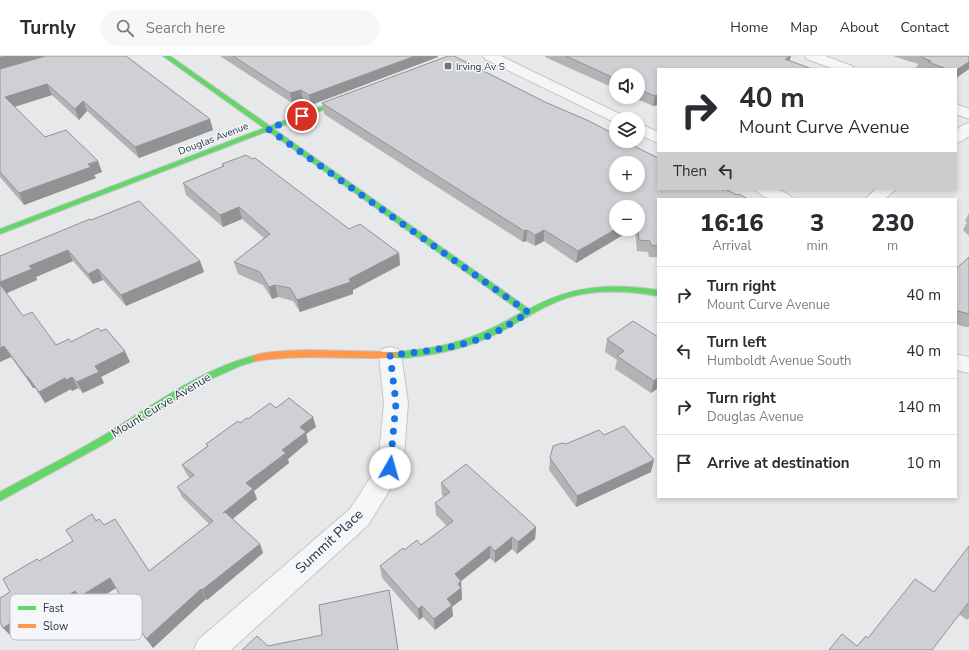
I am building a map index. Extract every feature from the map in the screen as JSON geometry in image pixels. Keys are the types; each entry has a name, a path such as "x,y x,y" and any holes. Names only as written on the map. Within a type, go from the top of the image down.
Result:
{"street":[{"path":"166,56 529,313"},
{"path":"490,56 609,114"},
{"path":"812,56 844,68"},
{"name":"Douglas Avenue","path":"0,232 361,93"},
{"path":"957,109 969,114"},
{"path":"957,137 969,128"},
{"path":"645,132 657,138"},
{"path":"766,190 782,198"},
{"path":"875,198 886,190"},
{"name":"Mount Curve Avenue","path":"0,497 90,448 211,374 251,359 286,352 390,355 421,353 467,343 489,335 558,298 593,290 631,288 657,293"},
{"name":"Summit Place","path":"209,650 358,517 390,468 396,403 390,355"},
{"path":"957,362 969,365"}],"building":[{"path":"46,56 126,56 210,119 135,147 83,101 75,109 47,84 5,97 45,137 66,130 98,161 88,164 91,167 19,193 0,172 0,69"},
{"path":"233,56 415,56 309,95 301,90 290,93"},
{"path":"448,56 454,56 545,102 609,131 609,148 638,148 657,158 657,190 727,190 746,198 657,198 657,246 651,245 650,241 639,240 639,236 645,236 645,200 609,200 609,233 578,251 544,230 535,235 527,230 524,231 322,103"},
{"path":"566,56 791,56 785,59 809,68 657,68 657,95 645,92 645,68 609,68 609,76"},
{"path":"969,56 969,62 957,69 957,68 944,68 928,62 931,61 921,57"},
{"path":"246,155 252,159 255,158 349,229 360,224 399,253 349,279 351,282 297,300 290,288 275,285 269,287 260,272 234,262 270,234 239,207 220,215 183,183 224,166 222,164"},
{"path":"139,201 200,261 121,295 98,269 88,274 68,250 29,266 32,269 0,282 0,256 90,219 91,220"},
{"path":"969,257 969,314 957,312 957,268"},
{"path":"0,284 23,316 32,312 56,345 69,339 71,342 98,328 101,331 106,329 125,351 95,366 99,372 77,382 72,377 66,380 65,378 39,392 4,346 0,348"},
{"path":"633,321 657,336 657,379 654,381 617,356 624,351 607,339"},
{"path":"289,398 313,417 300,427 306,432 282,450 286,453 246,483 253,489 223,513 225,512 260,544 202,590 201,589 146,639 142,632 142,594 119,594 110,578 84,594 77,594 75,591 70,594 10,594 10,623 3,628 0,622 0,598 10,592 3,579 37,559 39,561 73,541 66,530 92,514 96,521 99,519 104,525 115,519 149,571 213,521 177,487 194,475 182,465 208,446 206,444 238,421 240,423 247,418 248,419 270,403 276,408"},
{"path":"624,426 654,460 577,496 550,458 553,446 562,443 566,444 599,430 604,435"},
{"path":"466,464 536,527 518,542 512,537 495,551 490,546 455,574 461,581 458,584 461,588 447,599 452,605 434,619 422,606 418,609 380,566 403,548 404,550 417,540 421,545 453,521 435,503 450,492 441,483"},
{"path":"969,546 969,603 932,650 829,650 842,634 857,646 866,636 868,638 915,579 934,592"},
{"path":"389,590 398,650 242,650 257,636 268,646 322,635 319,605"}],"traffic: fast":[{"path":"166,56 529,313"},
{"path":"0,232 352,97"},
{"path":"394,355 444,349 480,338 557,298 578,292 612,289 657,293"},
{"path":"0,497 103,441 201,379 237,363 256,358"}],"traffic: slow":[{"path":"256,358 290,354 394,355"}],"place":[{"name":"Irving Av S","path":"448,66"}],"route":[{"path":"302,116 268,129 529,313 489,335 467,343 421,353 390,355 396,403 395,432 390,468"}]}
